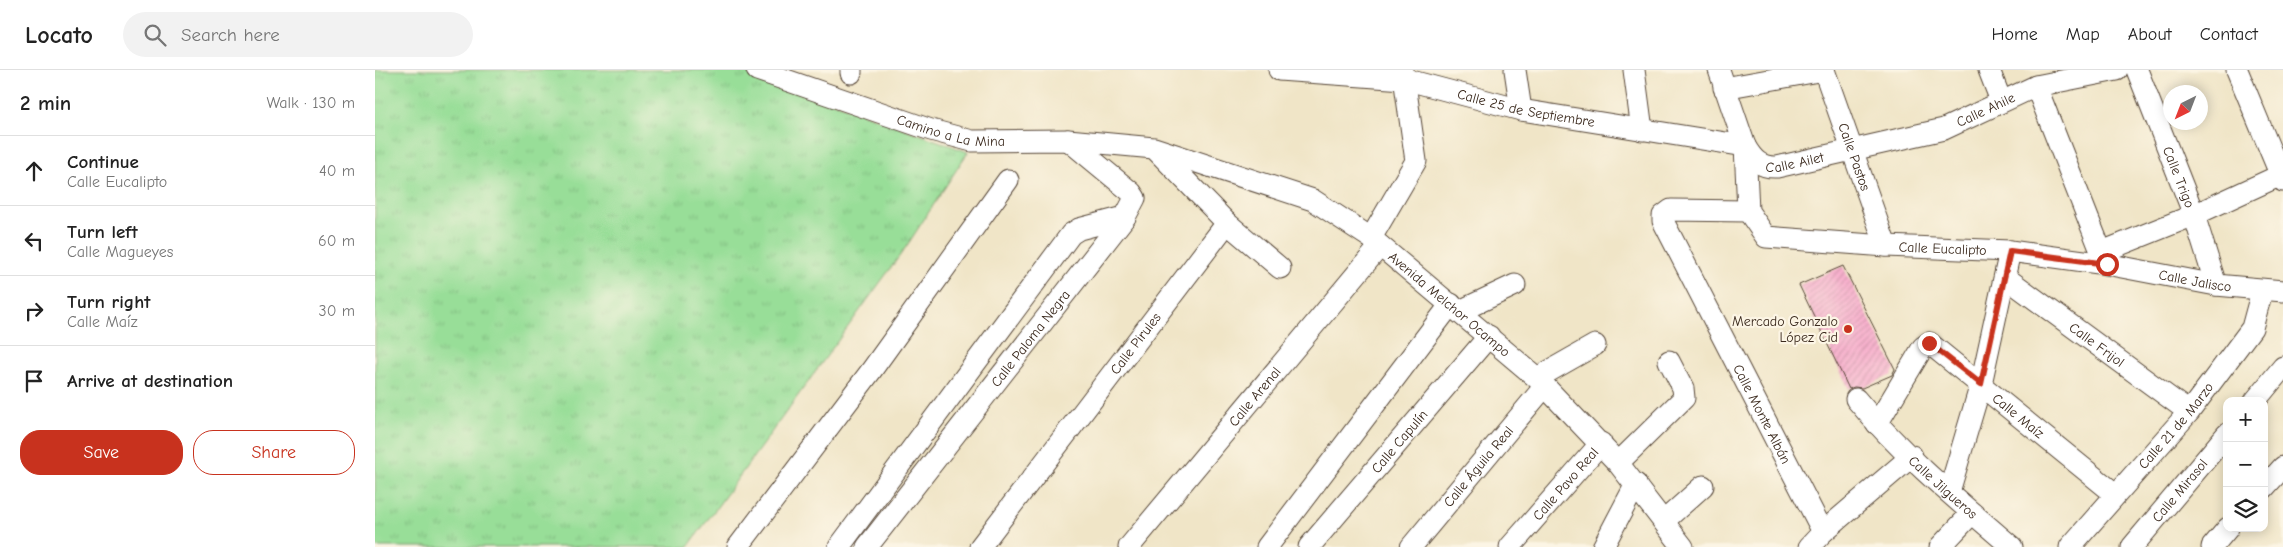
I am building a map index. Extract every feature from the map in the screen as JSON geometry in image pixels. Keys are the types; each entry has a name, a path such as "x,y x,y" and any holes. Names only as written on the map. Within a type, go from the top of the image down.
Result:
{"street":[{"name":"Camino a La Mina","path":"757,70 931,130 971,141 1068,140 1154,148"},
{"name":"Calle 25 de Septiembre","path":"1279,70 1404,74 1521,110 1745,146"},
{"path":"1515,70 1521,110"},
{"path":"1633,70 1642,130"},
{"path":"1748,211 1745,146 1722,79 1824,70"},
{"name":"Calle Pastos","path":"1824,70 1886,246"},
{"path":"1989,70 2001,101"},
{"name":"Calle Ahile","path":"1853,150 1945,129 2036,86 2117,70"},
{"name":"Calle Trigo","path":"2137,70 2194,215 2217,285"},
{"path":"2036,86 2104,258 2282,176 2237,70"},
{"name":"Calle Arenal","path":"1129,547 1375,242 1416,160 1404,74"},
{"name":"Calle Paloma Negra","path":"867,547 1135,202 1134,195 1068,140"},
{"name":"Calle Ailet","path":"1745,146 1759,164 1768,168 1853,150"},
{"path":"1154,148 1227,223 1280,268"},
{"name":"Avenida Melchor Ocampo","path":"1154,148 1313,200 1375,242 1489,336 1541,382 1618,463 1665,521 1683,547"},
{"path":"738,547 871,371 1008,180"},
{"name":"Calle Monte Albán","path":"1748,211 1671,210 1663,216 1664,226 1816,540"},
{"name":"Calle Eucalipto","path":"1748,211 1766,237 1886,246 2010,251 2104,258"},
{"path":"839,547 1071,234 1079,229 1125,217"},
{"name":"Calle Pirules","path":"980,547 1227,223"},
{"path":"1949,492 1981,384 2010,251"},
{"name":"Calle Jalisco","path":"2104,258 2217,285 2273,291"},
{"name":"Calle Frijol","path":"2005,277 2189,412"},
{"path":"1267,547 1455,308 1515,285"},
{"name":"Calle 21 de Marzo","path":"2070,547 2189,412 2252,328 2273,291"},
{"name":"Calle Capulín","path":"1309,547 1489,336"},
{"name":"Calle Maíz","path":"1877,424 1927,343 1932,344 2115,494"},
{"path":"1541,382 1595,345"},
{"path":"1618,463 1684,398 1683,388 1669,361"},
{"path":"2258,397 2283,367"},
{"name":"Calle Águila Real","path":"1411,547 1541,382"},
{"name":"Calle Jilgueros","path":"1856,399 1877,424 1972,513 2012,547"},
{"name":"Calle Mirasol","path":"2132,547 2223,439"},
{"name":"Calle Pavo Real","path":"1510,547 1601,444"},
{"path":"1816,540 1911,456"},
{"path":"2265,487 2283,467"},
{"path":"1603,547 1636,484"},
{"path":"1665,521 1703,486"},
{"path":"1939,547 1972,513"},
{"path":"2212,547 2225,532"}],"green space":[{"path":"375,70 743,70 968,152 906,247 688,547 375,547"}],"building":[{"name":"Mercado Gonzalo López Cid","path":"1843,266 1895,369 1892,375 1862,388 1854,387 1849,389 1799,285"}],"place":[{"name":"Mercado Gonzalo López Cid","path":"1848,329"}],"route":[{"path":"1929,343 1981,384 2010,251 2107,264"}]}
